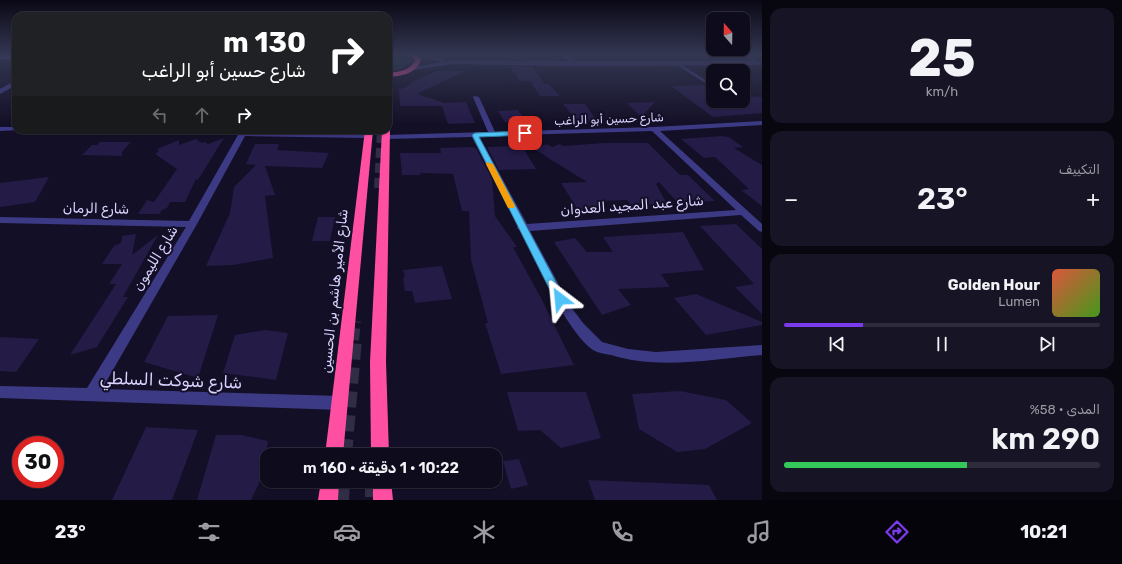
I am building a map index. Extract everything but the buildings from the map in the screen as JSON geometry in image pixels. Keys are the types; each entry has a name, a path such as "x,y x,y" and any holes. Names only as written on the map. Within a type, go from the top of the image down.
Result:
{"highway":[{"name":"شارع الأمير هاشم بن الحسين","path":"335,448 369,134"},
{"path":"380,448 378,362 386,134"},
{"path":"328,500 329,488"},
{"path":"382,488 383,500"}],"street":[{"path":"0,92 12,84"},
{"path":"476,98 493,135"},
{"name":"شارع حسين أبو الراغب","path":"386,134 493,135 762,123"},
{"path":"0,129 12,129"},
{"path":"654,129 762,229"},
{"name":"شارع الليمون","path":"90,396 192,224 242,134"},
{"path":"475,135 522,228 567,310 579,327 598,346 628,355 656,358 762,350"},
{"name":"شارع عبد المجيد العدوان","path":"522,228 744,212"},
{"name":"شارع الرمان","path":"0,220 192,224"},
{"name":"شارع شوكت السلطي","path":"0,392 341,403"}],"tunnel":[{"path":"379,188 382,134"},
{"path":"353,340 355,321"},
{"path":"345,448 354,339"},
{"path":"341,500 342,488"},
{"path":"373,488 373,500"}],"slow traffic":[{"path":"490,164 511,206"}],"route":[{"path":"525,133 475,135 560,299"}]}
